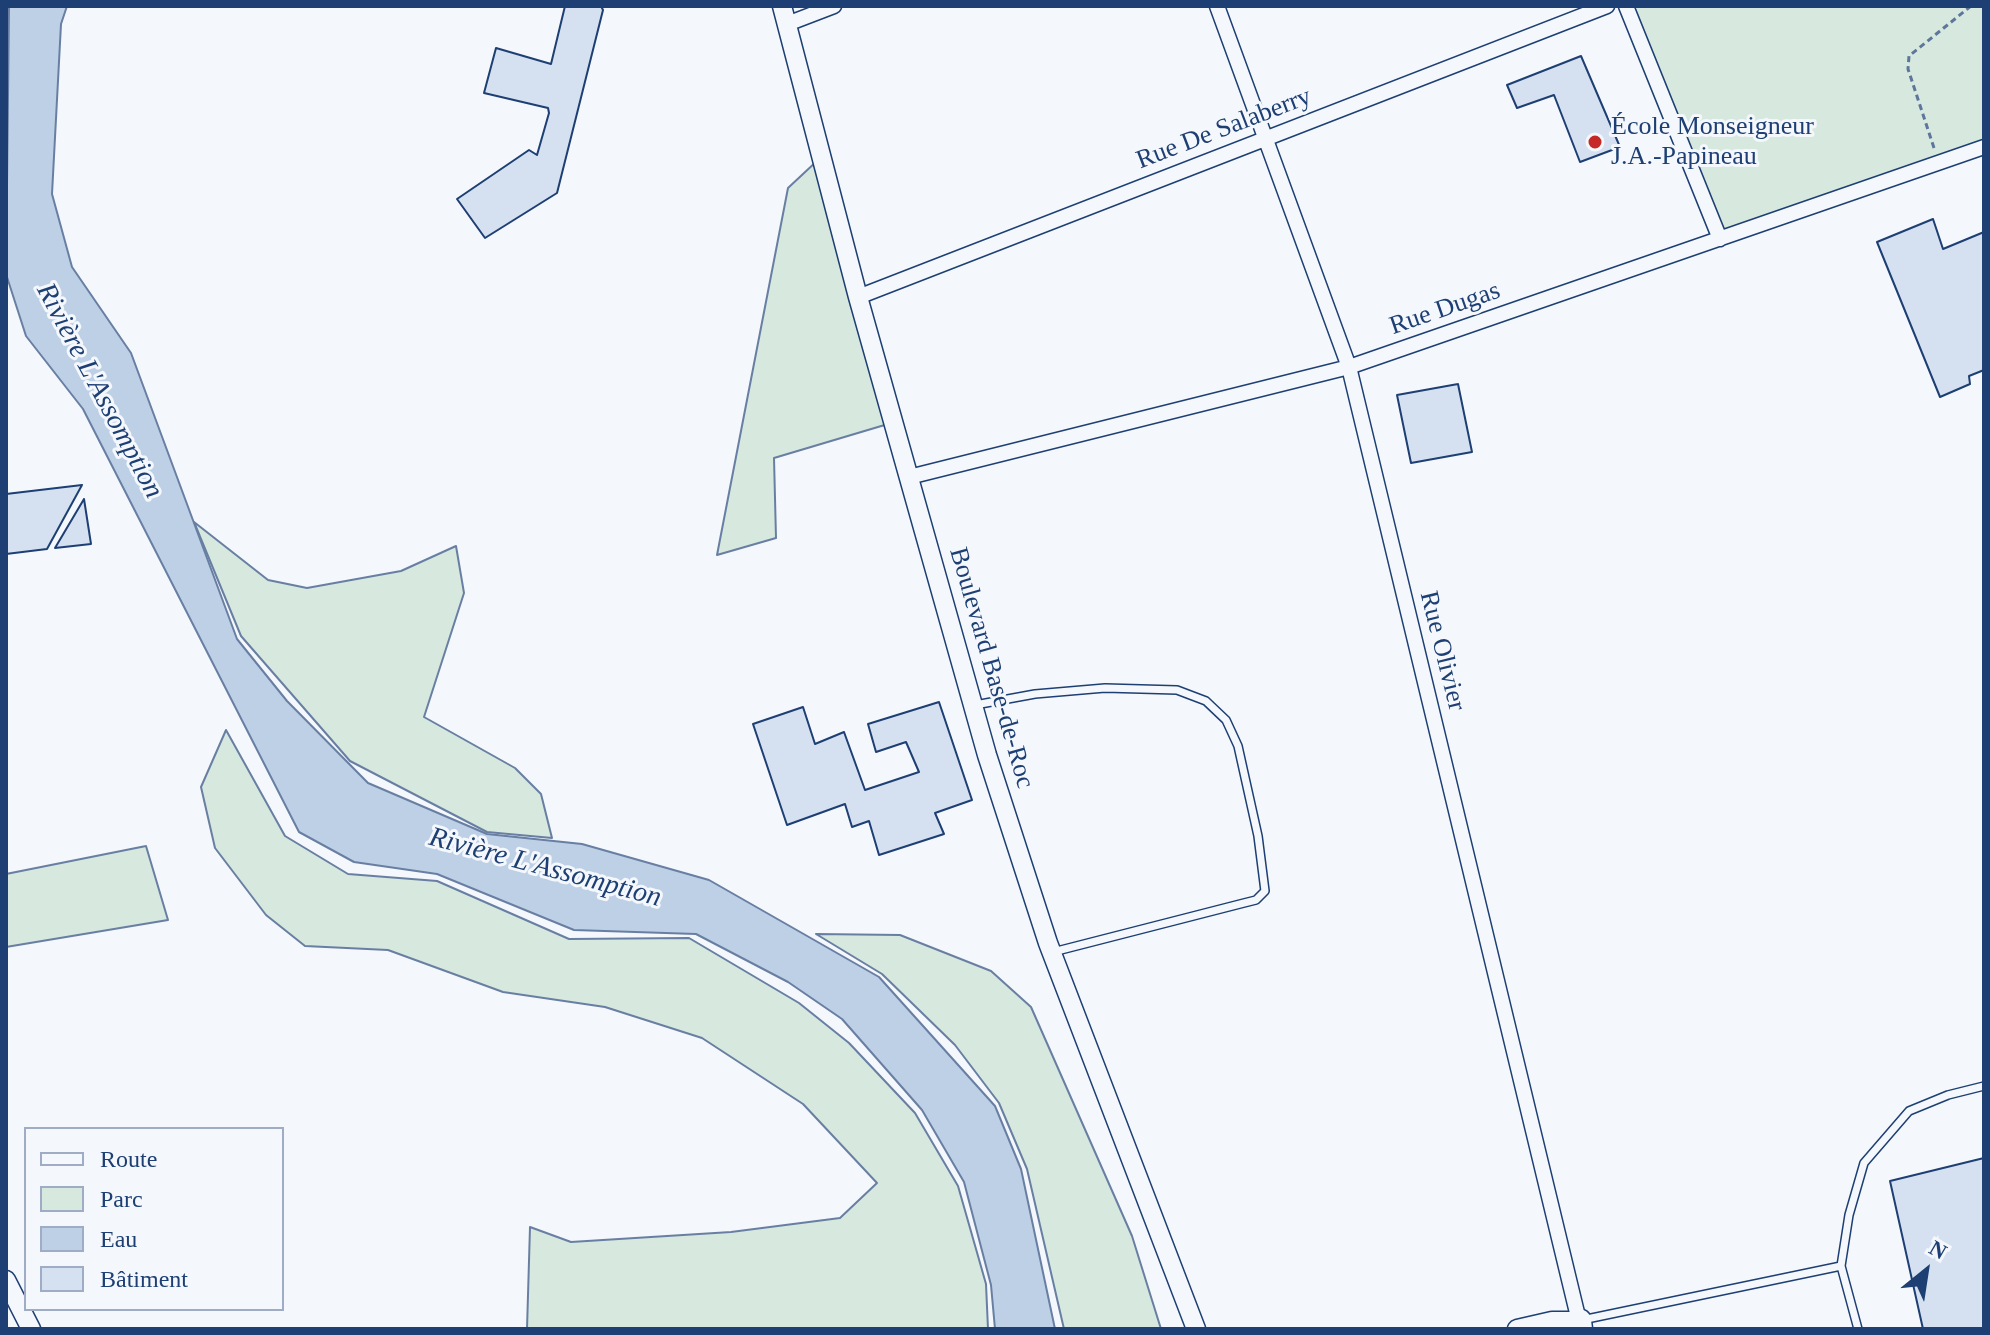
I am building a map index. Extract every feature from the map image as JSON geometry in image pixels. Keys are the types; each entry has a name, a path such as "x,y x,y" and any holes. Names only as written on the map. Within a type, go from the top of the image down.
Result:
{"street":[{"path":"785,15 834,6"},
{"name":"Rue Olivier","path":"1217,6 1349,367 1575,1326"},
{"name":"Rue De Salaberry","path":"858,297 1607,6"},
{"path":"1626,6 1720,239"},
{"name":"Boulevard Base-de-Roc","path":"785,15 858,297 973,706 1052,953 1196,1329"},
{"name":"Rue Dugas","path":"909,477 1349,367 1984,147"},
{"path":"6,1280 31,1329"},
{"path":"1517,1329 1552,1321 1575,1326"}],"lane":[{"path":"973,706 1035,694 1105,688 1177,690 1206,701 1226,720 1238,746 1258,836 1265,891 1256,900 1052,953"},
{"path":"1858,1329 1841,1266 1849,1215 1864,1163 1909,1111 1948,1095 1984,1086"},
{"path":"1575,1326 1841,1266"}],"path":[{"path":"1939,162 1908,69 1909,56 1971,6"}],"green space":[{"path":"1626,6 1984,6 1984,141 1720,239"},
{"path":"818,160 888,424 774,458 776,538 717,555 788,188"},
{"path":"194,522 268,580 307,588 401,571 456,546 464,593 424,717 515,768 541,794 552,838 487,832 350,761 241,636"},
{"path":"226,730 285,836 348,874 437,881 569,939 689,938 799,1003 849,1043 915,1113 958,1186 986,1284 988,1329 527,1329 530,1227 571,1242 731,1232 840,1218 877,1183 803,1104 702,1038 605,1007 503,992 388,950 305,946 266,915 215,848 201,787"},
{"path":"146,846 168,920 6,947 6,874"},
{"path":"816,934 900,935 991,971 1031,1007 1132,1236 1161,1329 1064,1329 1027,1169 999,1103 955,1045 882,974"}],"water":[{"name":"Rivière L'Assomption","path":"9,6 67,6 61,24 52,194 72,267 131,353 237,639 287,701 368,783 487,834 582,844 709,880 879,977 995,1106 1021,1169 1055,1329 995,1329 991,1285 964,1182 922,1110 842,1019 788,982 696,934 574,930 437,874 354,862 299,832 83,409 26,336 6,274"}],"building":[{"path":"565,6 601,6 603,10 557,193 485,238 457,199 529,150 537,155 549,113 548,108 484,93 496,48 551,64"},
{"path":"1581,56 1620,147 1580,162 1554,95 1517,108 1507,85"},
{"path":"1933,219 1943,249 1984,232 1984,370 1969,376 1970,384 1940,397 1877,242"},
{"path":"1458,384 1472,452 1411,463 1397,395"},
{"path":"82,485 47,549 6,554 6,494"},
{"path":"84,499 91,544 55,548"},
{"path":"939,702 972,800 935,813 944,834 879,855 869,821 852,827 845,804 787,825 753,724 803,707 815,744 844,732 865,790 919,772 906,742 876,752 868,724"},
{"path":"1984,1158 1984,1329 1923,1329 1890,1181"}],"place":[{"name":"École Monseigneur J.A.-Papineau","path":"1595,142"}]}
